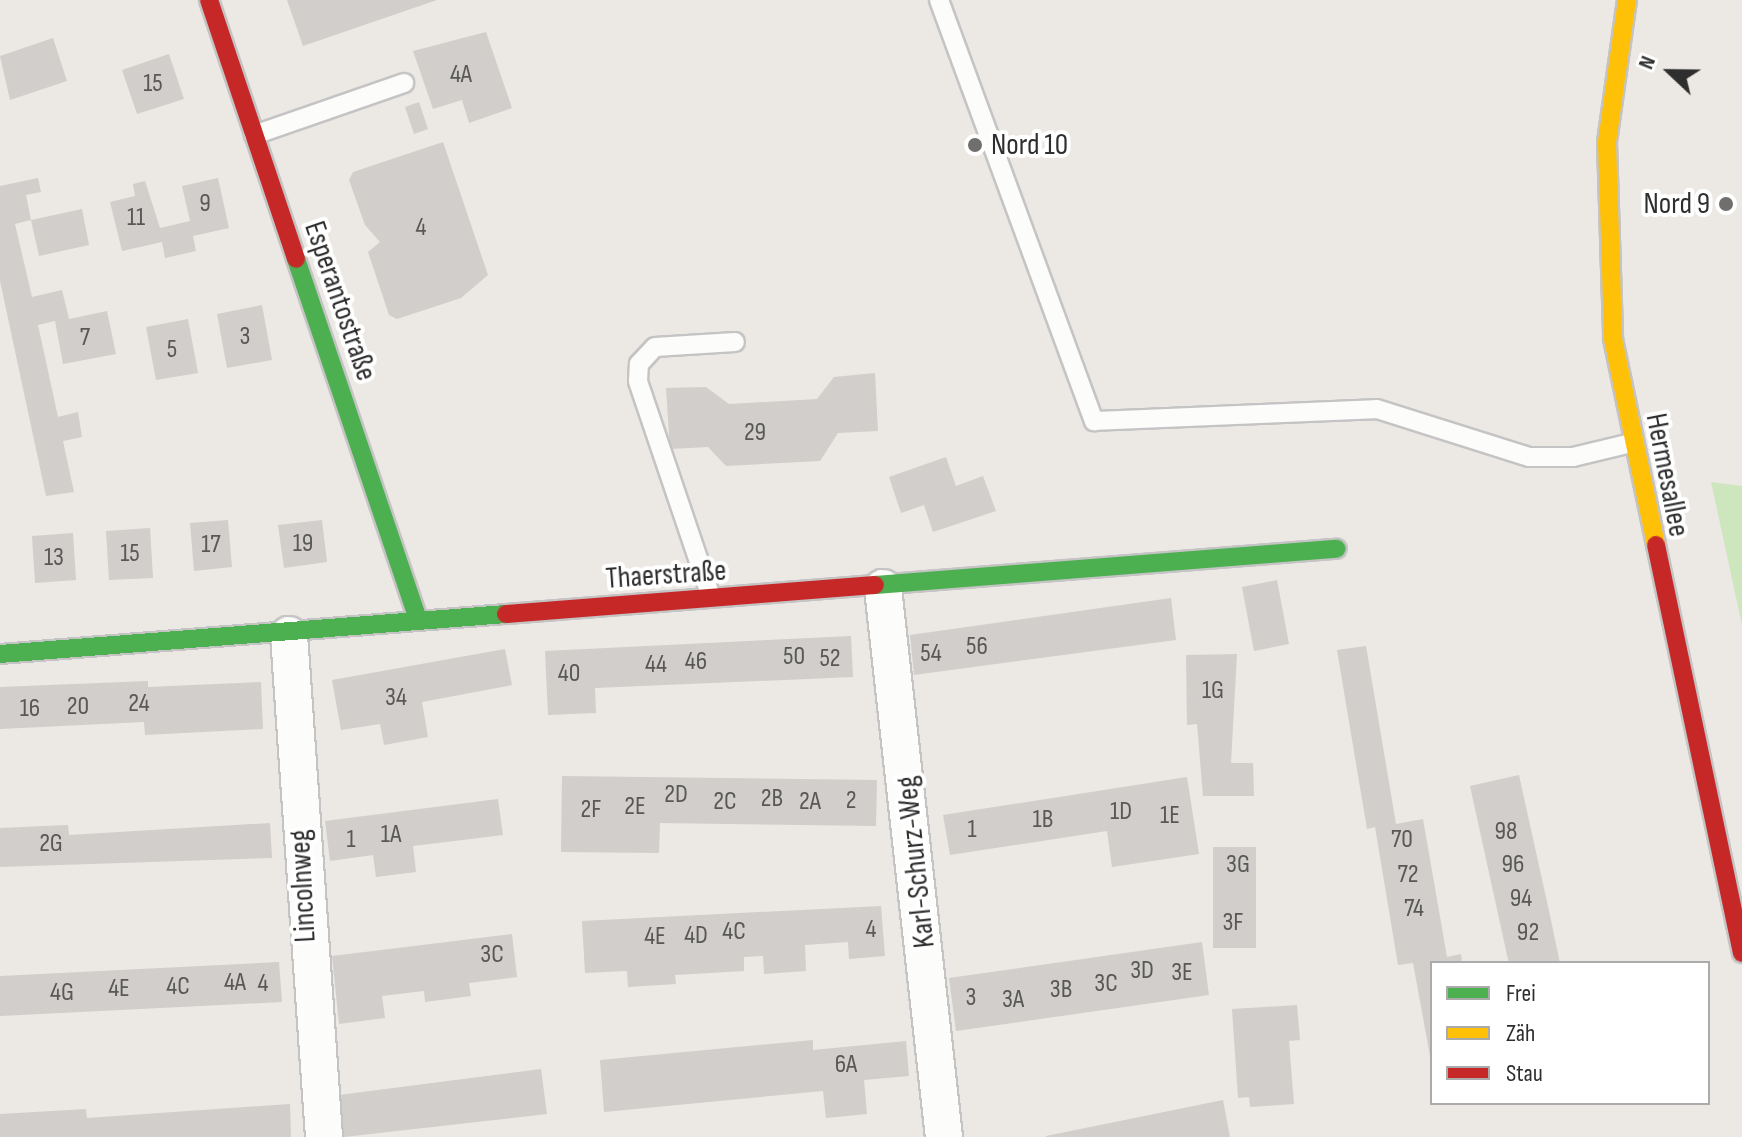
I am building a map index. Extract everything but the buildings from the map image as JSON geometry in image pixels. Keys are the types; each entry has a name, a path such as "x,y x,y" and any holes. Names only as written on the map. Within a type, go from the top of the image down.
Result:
{"street":[{"name":"Esperantostraße","path":"209,0 418,620"},
{"name":"Hermesallee","path":"1627,0 1607,143 1607,241 1631,443 1742,953"},
{"name":"Thaerstraße","path":"0,654 289,635 418,620 883,588 1337,549"},
{"name":"Karl-Schurz-Weg","path":"883,588 944,1137"},
{"name":"Lincolnweg","path":"289,635 324,1137"}],"lane":[{"path":"939,0 1094,421 1377,409 1529,457 1573,457 1631,443"},
{"path":"254,135 404,83"},
{"path":"712,600 638,373 655,347 735,342"}],"green space":[{"path":"1711,482 1742,486 1742,625"}],"traffic: fast":[{"path":"296,259 418,620"},
{"path":"875,585 1337,549"},
{"path":"0,654 506,614"}],"traffic: slow":[{"path":"1627,0 1607,143 1613,339 1656,545"}],"traffic: jam":[{"path":"209,0 296,259"},
{"path":"1656,545 1742,953"},
{"path":"506,614 875,585"}],"place":[{"name":"Nord 10","path":"975,145"},
{"name":"Nord 9","path":"1726,204"}]}
